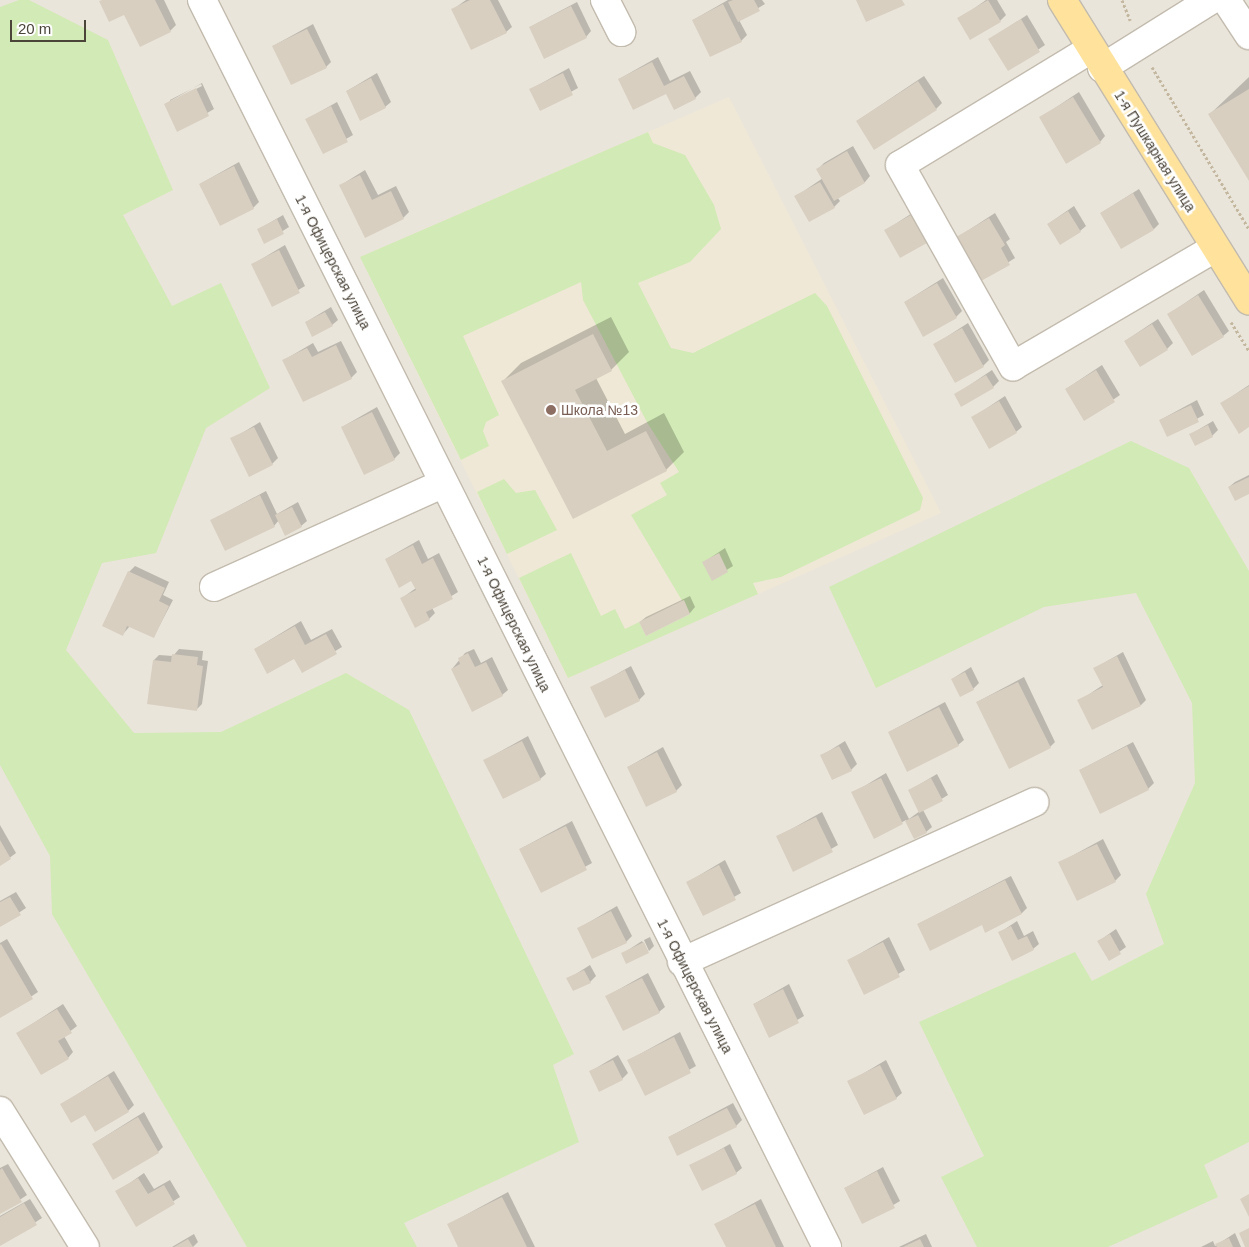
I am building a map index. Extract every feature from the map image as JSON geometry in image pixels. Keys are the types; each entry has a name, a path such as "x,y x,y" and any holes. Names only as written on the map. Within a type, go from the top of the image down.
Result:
{"main road":[{"name":"1-я Пушкарная улица","path":"1062,0 1249,301"}],"street":[{"name":"1-я Офицерская улица","path":"202,0 682,962 827,1247"},
{"path":"605,0 621,32"},
{"path":"1211,0 1139,45 1097,58 900,165 1013,366 1216,248"},
{"path":"1226,0 1249,35"},
{"path":"214,587 444,483"},
{"path":"682,962 1034,802"},
{"path":"0,1111 85,1247"}],"path":[{"path":"1122,0 1139,45 1249,229"}],"shaded area":[{"path":"0,0 1249,0 1249,1247 0,1247"},
{"path":"729,97 941,513 568,678 360,257"}],"green space":[{"path":"19,0 29,0 108,40 173,190 123,215 172,306 221,283 270,388 206,428 156,553 102,563 66,650 134,733 221,732 346,673 409,710 574,1054 553,1065 579,1142 404,1223 417,1247 247,1247 52,914 50,856 0,765 0,7"},
{"path":"648,132 653,143 685,155 714,205 721,229 690,262 638,283 671,348 693,353 815,293 827,306 923,498 920,510 781,577 753,583 758,594 568,678 519,578 571,553 601,616 615,609 625,629 639,622 646,636 690,614 631,515 667,495 660,483 679,472 648,424 583,300 581,282 463,336 499,415 486,422 483,431 489,446 461,460 360,257"},
{"path":"1131,441 1189,468 1249,571 1249,1142 1204,1165 1218,1197 1108,1247 977,1247 941,1177 984,1156 919,1022 1075,952 1092,981 1164,944 1146,894 1195,783 1192,703 1136,593 1044,607 876,688 829,587"},
{"path":"504,479 516,493 535,490 557,530 507,554 477,492"}],"building":[{"path":"155,0 171,32 140,47 124,15 109,22 99,1"},
{"path":"470,0 490,0 507,33 471,50 451,9"},
{"path":"733,0 754,0 760,11 738,22 728,2"},
{"path":"856,0 902,0 905,5 866,22"},
{"path":"988,0 1001,22 970,40 957,18"},
{"path":"723,4 742,42 710,57 692,20"},
{"path":"571,6 587,38 544,59 529,27"},
{"path":"1021,19 1040,52 1008,71 988,39"},
{"path":"307,29 327,68 291,85 272,46"},
{"path":"652,62 664,86 684,76 696,99 674,110 666,94 633,110 618,79"},
{"path":"563,73 573,95 540,111 529,89"},
{"path":"371,78 386,108 360,121 346,91"},
{"path":"918,81 937,110 874,150 856,121"},
{"path":"196,88 209,116 177,132 164,104"},
{"path":"1249,89 1249,181 1208,114"},
{"path":"1073,97 1101,143 1066,164 1039,117"},
{"path":"331,106 348,142 323,154 305,119"},
{"path":"847,151 865,183 834,201 816,169"},
{"path":"234,166 254,209 220,226 199,184"},
{"path":"360,175 372,200 391,191 404,219 365,238 339,185"},
{"path":"820,182 835,208 809,222 794,196"},
{"path":"1133,193 1154,230 1121,249 1100,213"},
{"path":"1068,211 1081,232 1060,245 1047,224"},
{"path":"911,215 927,243 900,258 884,230"},
{"path":"989,218 1005,245 1001,248 1010,265 981,281 956,237"},
{"path":"277,219 284,234 264,244 257,229"},
{"path":"279,250 300,293 272,307 251,264"},
{"path":"937,283 957,318 923,337 904,302"},
{"path":"1198,295 1224,337 1192,356 1167,314"},
{"path":"325,312 333,326 312,337 305,322"},
{"path":"1152,324 1168,350 1140,367 1124,341"},
{"path":"962,328 984,367 955,383 933,344"},
{"name":"Школа №13","path":"593,334 612,371 575,390 607,451 646,431 667,471 573,519 501,381"},
{"path":"336,345 352,379 303,402 282,360 307,348 312,357"},
{"path":"1096,370 1115,402 1084,421 1065,389"},
{"path":"986,375 994,388 961,407 954,394"},
{"path":"1249,386 1249,427 1239,434 1220,403"},
{"path":"999,401 1017,433 989,449 971,417"},
{"path":"1191,405 1199,422 1167,437 1159,420"},
{"path":"372,412 395,460 364,475 341,427"},
{"path":"1208,425 1213,437 1195,446 1189,434"},
{"path":"254,427 273,465 249,477 230,438"},
{"path":"1249,477 1249,494 1235,501 1228,487"},
{"path":"260,495 275,527 225,551 210,520"},
{"path":"292,507 302,527 285,536 275,515"},
{"path":"413,545 422,564 433,558 453,599 426,612 430,620 415,628 400,598 416,590 411,581 399,588 385,559"},
{"path":"719,553 728,572 712,581 702,562"},
{"path":"128,571 165,588 159,601 169,606 154,638 127,626 123,636 102,626"},
{"path":"684,600 690,614 646,636 639,622"},
{"path":"295,626 305,645 326,634 337,654 302,673 294,659 267,674 254,649"},
{"path":"468,653 475,667 486,662 503,696 472,712 451,669 460,664 458,658"},
{"path":"172,654 198,657 197,665 203,666 197,711 147,704 153,660 171,662"},
{"path":"1117,656 1141,706 1092,730 1077,700 1103,687 1093,668"},
{"path":"625,670 640,701 605,718 590,687"},
{"path":"965,672 974,690 960,697 951,679"},
{"path":"1018,682 1051,748 1009,769 976,702"},
{"path":"939,707 959,746 907,772 888,732"},
{"path":"522,741 541,780 503,799 483,760"},
{"path":"839,746 852,771 832,780 820,755"},
{"path":"1127,746 1149,790 1100,814 1079,770"},
{"path":"657,752 677,792 646,807 627,767"},
{"path":"881,778 903,824 874,839 851,792"},
{"path":"931,778 943,801 919,813 908,790"},
{"path":"918,815 927,833 914,839 905,821"},
{"path":"816,817 833,852 793,872 776,836"},
{"path":"566,826 587,870 541,893 519,849"},
{"path":"0,840 11,859 0,866"},
{"path":"1097,844 1116,882 1077,901 1058,862"},
{"path":"719,865 736,900 703,916 686,882"},
{"path":"1005,880 1022,914 985,933 982,925 930,951 917,924"},
{"path":"10,897 21,915 0,927 0,902"},
{"path":"611,911 627,943 592,959 577,928"},
{"path":"1011,926 1018,940 1027,936 1034,950 1012,961 998,932"},
{"path":"1110,934 1121,954 1109,961 1097,941"},
{"path":"644,942 649,953 626,964 621,953"},
{"path":"883,942 900,977 864,995 847,960"},
{"path":"0,945 33,999 0,1018"},
{"path":"584,970 591,983 573,991 566,978"},
{"path":"642,978 660,1013 623,1031 605,996"},
{"path":"783,989 799,1023 769,1038 753,1004"},
{"path":"57,1009 72,1033 58,1041 69,1059 41,1075 16,1033"},
{"path":"674,1037 691,1073 645,1096 627,1060"},
{"path":"613,1060 623,1080 599,1092 589,1071"},
{"path":"880,1065 897,1099 864,1115 847,1081"},
{"path":"108,1076 129,1112 95,1132 85,1115 71,1123 60,1104"},
{"path":"727,1108 737,1127 677,1156 668,1137"},
{"path":"138,1117 159,1153 113,1180 92,1144"},
{"path":"724,1148 737,1174 702,1191 689,1165"},
{"path":"2,1168 22,1202 0,1214 0,1170"},
{"path":"877,1171 895,1208 862,1224 844,1188"},
{"path":"138,1178 148,1194 164,1185 175,1204 136,1227 115,1191"},
{"path":"1249,1194 1249,1217 1240,1199"},
{"path":"502,1197 527,1247 458,1247 447,1224"},
{"path":"24,1203 37,1225 0,1246 0,1217"},
{"path":"755,1204 776,1247 726,1247 714,1224"},
{"path":"1249,1228 1249,1247 1245,1247 1239,1233"},
{"path":"1229,1238 1233,1247 1217,1247 1215,1244"},
{"path":"188,1239 193,1247 174,1247"},
{"path":"920,1239 924,1247 903,1247"}],"place":[{"name":"Школа №13","path":"551,410"}]}
